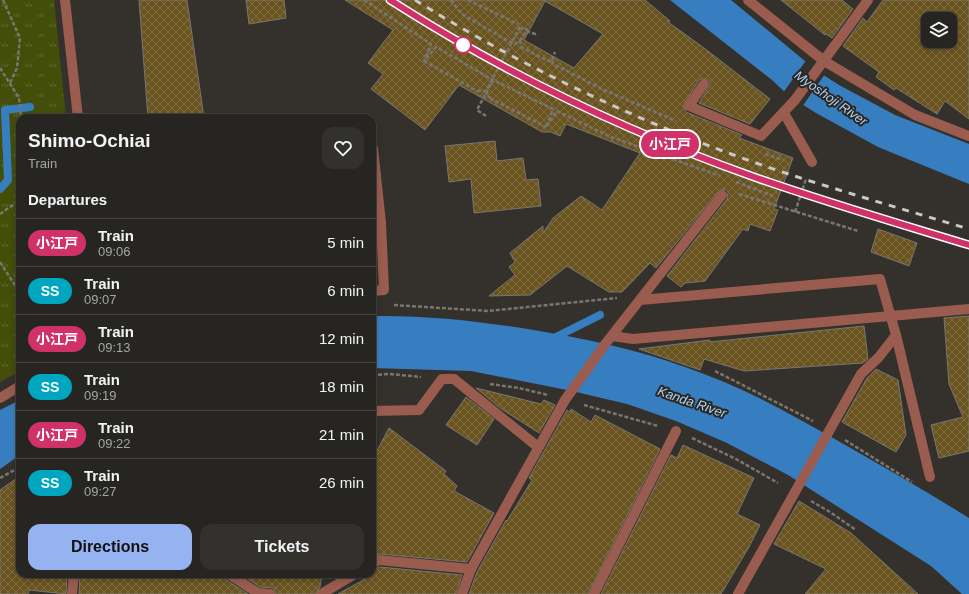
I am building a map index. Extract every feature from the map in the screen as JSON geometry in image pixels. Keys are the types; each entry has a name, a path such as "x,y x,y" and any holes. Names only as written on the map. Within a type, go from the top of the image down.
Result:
{"street":[{"path":"65,0 78,114"},
{"path":"748,0 824,61 915,115 969,136"},
{"path":"704,84 689,106 761,136 795,100 868,0"},
{"path":"784,113 812,162"},
{"path":"376,176 381,223 384,290 376,291"},
{"path":"462,594 471,570 565,400 609,340 722,195"},
{"path":"640,300 880,279 896,335 930,477"},
{"path":"609,340 969,309"},
{"path":"738,594 799,482 861,374 879,357 896,335"},
{"path":"376,411 419,410 442,379 454,379 538,447"},
{"path":"0,398 16,388"},
{"path":"594,594 676,431"},
{"path":"376,562 379,560 471,570"},
{"path":"72,594 74,578"},
{"path":"235,578 258,593 270,594"},
{"path":"321,594 348,578"}],"path":[{"path":"3,0 20,38 17,68 10,83"},
{"path":"364,0 431,44 424,61"},
{"path":"451,0 462,14 515,44 520,41 526,30 538,35 523,28 519,29"},
{"path":"468,0 518,24 519,29 476,110 486,116 477,110 493,80"},
{"path":"520,41 521,47 548,61 552,60"},
{"path":"424,61 436,47 493,80 553,109 546,127"},
{"path":"552,60 556,52"},
{"path":"552,60 553,64 604,90 682,123"},
{"path":"424,61 477,91 486,91"},
{"path":"0,68 2,74 10,83 19,98 21,114"},
{"path":"486,91 490,98 546,127"},
{"path":"546,127 557,111 610,136 721,177"},
{"path":"762,152 783,160"},
{"path":"795,212 812,162"},
{"path":"728,179 773,196"},
{"path":"722,195 726,190 858,231"},
{"path":"0,213 16,203"},
{"path":"0,262 16,287"},
{"path":"386,304 422,305 488,311 620,298 640,300"},
{"path":"376,375 390,374 442,379"},
{"path":"0,478 16,469"}],"green space":[{"path":"0,0 54,0 66,114 16,114 16,373 0,382"}],"water":[{"name":"Myoshoji River","path":"670,0 731,0 817,71 839,85 895,115 969,144 969,184 878,147 816,113 789,96 772,80"},
{"name":"Kanda River","path":"376,316 415,317 480,322 523,328 587,340 668,361 741,389 833,438 969,518 969,594 962,594 931,566 788,475 727,443 676,421 627,404 572,391 471,371 376,368"},
{"path":"16,402 16,458 0,469 0,410"}],"pier":[{"path":"807,59 825,74 802,107 783,93"}],"building":[{"path":"139,0 187,0 203,114 148,114"},
{"path":"246,0 284,0 286,18 249,24"},
{"path":"345,0 645,0 670,21 668,22 770,99 750,124 699,103 710,85 710,81 704,78 699,80 683,106 686,112 742,135 739,138 793,158 774,209 778,210 770,231 750,224 748,231 743,229 705,281 685,283 681,287 667,276 727,199 728,192 720,189 656,268 650,263 622,292 609,292 567,266 530,295 489,296 515,275 509,267 515,262 510,253 543,226 543,233 553,218 581,196 602,210 640,153 566,124 560,136 551,132 542,132 459,85 425,130 371,89 383,74 368,63 393,30","holes":["545,1 603,34 574,68 524,40"]},
{"path":"781,0 842,0 853,9 832,38 826,34 825,35"},
{"path":"883,0 969,0 969,119 945,101 937,114 896,88 894,90 876,77 879,72 843,46 863,18 867,22"},
{"path":"495,141 497,161 523,158 526,180 538,179 541,206 474,213 471,179 449,182 445,146"},
{"path":"878,229 917,243 909,266 871,252"},
{"path":"969,316 969,451 939,458 931,425 963,417 949,384 944,318"},
{"path":"864,326 868,359 863,363 744,371 704,359 700,370 639,349 710,340 709,342"},
{"path":"876,369 898,380 906,435 896,452 842,422 867,378"},
{"path":"476,388 541,404 544,400 555,405 539,433 500,408"},
{"path":"466,397 494,419 477,445 446,425"},
{"path":"571,409 591,422 595,415 660,449 588,594 469,594 477,572 506,520 507,521 532,480 529,478 567,410 570,412"},
{"path":"389,428 446,471 444,474 457,486 454,491 494,513 467,562 380,554 376,556 376,452"},
{"path":"683,445 754,478 737,514 760,525 749,547 721,594 601,594 671,455 677,458"},
{"path":"16,479 16,578 67,578 66,594 29,590 28,594 0,594 0,490"},
{"path":"799,501 851,533 918,594 805,594 826,569 774,544"},
{"path":"380,567 462,575 456,594 338,594 367,578 376,578 376,568"},
{"path":"80,578 225,578 248,594 79,594"},
{"path":"247,578 321,578 320,587 315,594 276,594 273,588 260,587"}],"waterway":[{"path":"0,189 8,180 5,110 30,107"},
{"path":"550,340 600,315"}],"railway":[{"path":"391,0 434,27 522,76 613,121 660,141 754,177 969,245"},
{"path":"415,0 461,28 556,79 655,124 756,163 969,229"}],"train":[{"name":"小江戸","path":"390,0 442,33 522,77 612,121 753,177 969,245"}]}
